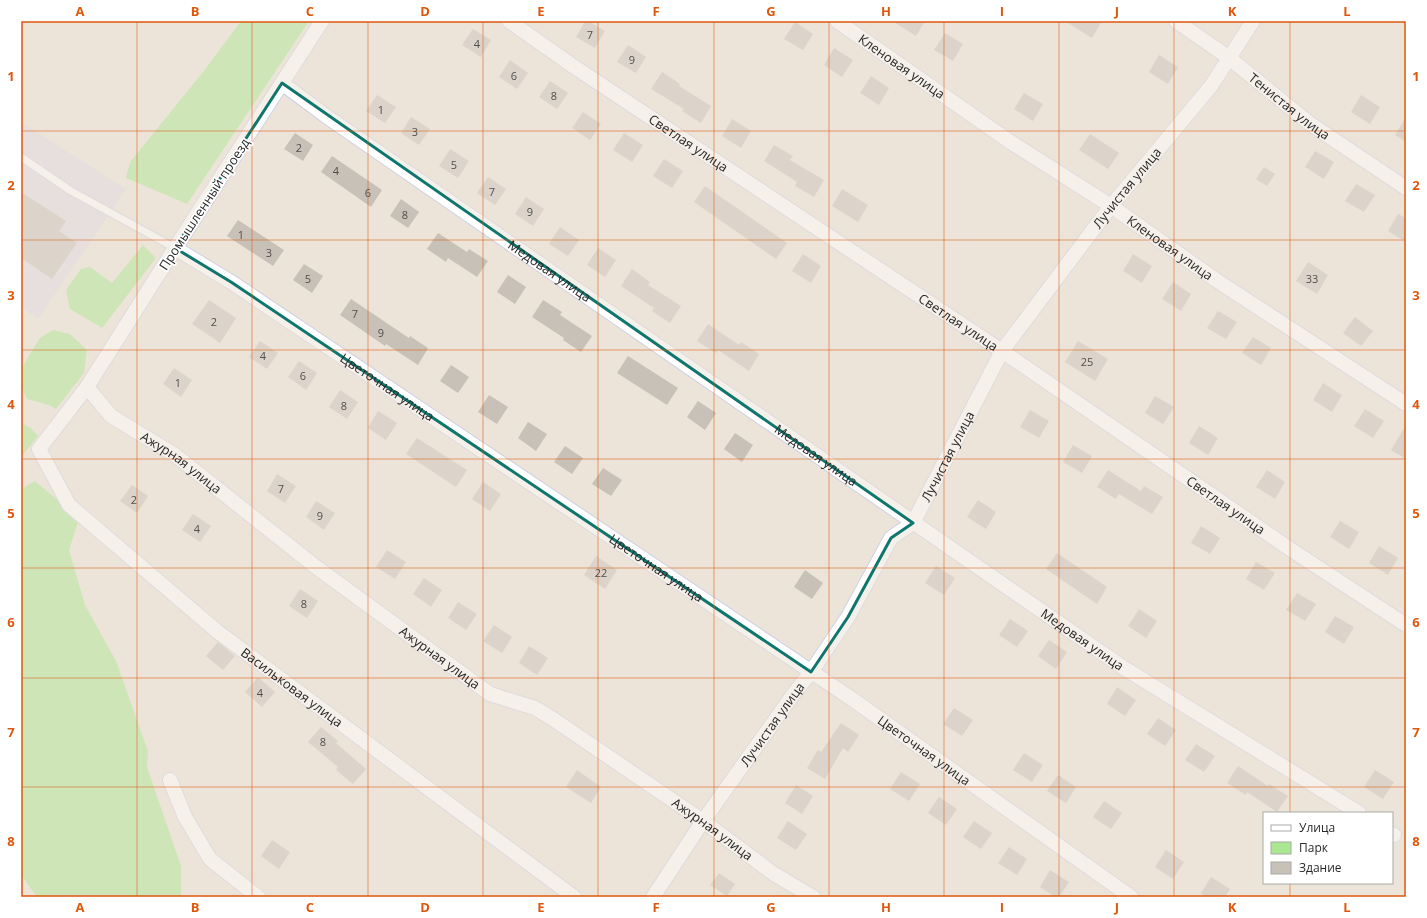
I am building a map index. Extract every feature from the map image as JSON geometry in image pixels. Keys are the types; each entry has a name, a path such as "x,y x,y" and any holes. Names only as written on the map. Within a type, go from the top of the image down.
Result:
{"street":[{"name":"Промышленный проезд","path":"39,449 87,387 322,21"},
{"name":"Светлая улица","path":"509,21 573,66 1002,351 1290,549 1406,625"},
{"name":"Кленовая улица","path":"837,21 1009,141 1111,206 1216,280 1406,404"},
{"name":"Тенистая улица","path":"1176,21 1228,57 1309,123 1406,188"},
{"name":"Лучистая улица","path":"653,897 703,821 794,692 811,672 848,617 891,538 914,523 1002,351 1111,206 1211,86 1228,57 1253,21"},
{"name":"Медовая улица","path":"282,84 333,121 1124,668 1357,812"},
{"name":"Цветочная улица","path":"175,248 231,282 852,699 1131,897"},
{"name":"Ажурная улица","path":"87,387 111,416 175,455 316,567 490,694 535,708 703,821 774,874 813,897"},
{"name":"Васильковая улица","path":"39,449 69,505 218,632 574,897"},
{"path":"170,780 185,817 210,859 258,897"}],"lane":[{"path":"21,157 71,191 175,248"}],"highlighted area":[{"path":"282,83 913,523 891,538 848,617 811,672 231,282 175,248"}],"shaded area":[{"path":"21,122 126,189 38,319 21,307"}],"green space":[{"path":"241,21 309,21 187,204 126,178 130,162 203,72"},
{"path":"143,245 156,258 102,328 70,309 66,290 81,269 90,267 112,283"},
{"path":"53,330 70,334 87,350 84,373 56,409 49,405 27,399 21,386 21,370 28,357 40,338"},
{"path":"21,423 31,428 38,436 21,457"},
{"path":"35,481 73,513 78,522 69,550 85,605 116,661 148,751 147,767 181,866 181,897 37,897 21,875 21,489"}],"building":[{"path":"585,21 588,21 605,31 595,48 576,37"},
{"path":"892,21 925,21 916,36"},
{"path":"1065,21 1102,21 1092,38"},
{"path":"795,22 813,34 803,50 784,39"},
{"path":"473,29 491,40 481,57 462,45"},
{"path":"945,33 963,44 953,61 934,50"},
{"path":"628,45 646,57 636,73 617,62"},
{"path":"834,48 853,60 842,77 824,65"},
{"path":"1159,55 1178,67 1168,84 1149,72"},
{"path":"510,60 528,73 517,89 499,77"},
{"path":"662,72 680,84 679,86 711,106 701,123 682,111 684,109 651,89"},
{"path":"871,76 889,88 879,105 860,93"},
{"path":"550,81 568,93 557,109 539,97"},
{"path":"1024,93 1043,104 1033,121 1014,109"},
{"path":"377,95 396,107 385,123 366,111"},
{"path":"1361,95 1380,107 1370,124 1351,112"},
{"path":"583,112 601,124 590,140 572,128"},
{"path":"411,117 430,129 419,145 401,133"},
{"path":"1406,117 1406,142 1395,135"},
{"path":"732,119 751,131 741,148 722,136"},
{"path":"295,133 313,145 303,161 284,149"},
{"path":"624,133 643,145 632,162 613,150"},
{"path":"1090,134 1119,153 1108,169 1079,150"},
{"path":"774,145 793,156 790,160 824,180 814,197 795,186 797,182 764,161"},
{"path":"450,149 469,161 458,178 439,166"},
{"path":"1315,151 1334,162 1324,179 1305,167"},
{"path":"332,156 382,190 371,207 321,172"},
{"path":"664,159 683,171 672,188 653,176"},
{"path":"1264,167 1275,174 1267,186 1256,179"},
{"path":"488,177 506,189 495,205 477,193"},
{"path":"1356,184 1375,195 1364,212 1345,201"},
{"path":"705,186 787,243 776,259 694,202"},
{"path":"842,189 868,205 858,222 832,206"},
{"path":"21,192 66,221 59,231 77,243 52,279 21,258"},
{"path":"526,197 544,209 533,226 515,214"},
{"path":"401,199 419,212 408,228 390,216"},
{"path":"1398,214 1406,218 1406,242 1388,231"},
{"path":"238,220 284,250 273,266 227,236"},
{"path":"560,227 579,240 568,256 549,244"},
{"path":"438,233 467,252 469,249 488,261 477,277 448,258 446,262 427,249"},
{"path":"598,248 616,260 605,277 587,265"},
{"path":"803,254 821,266 811,283 792,271"},
{"path":"1133,254 1152,266 1142,283 1123,271"},
{"path":"1308,262 1328,275 1317,294 1296,281"},
{"path":"304,264 323,276 312,293 293,280"},
{"path":"632,269 650,282 648,285 681,306 670,323 652,311 654,308 621,286"},
{"path":"508,275 526,287 515,304 497,292"},
{"path":"1173,282 1191,294 1181,311 1162,299"},
{"path":"351,299 409,338 410,336 428,348 418,365 386,344 385,346 340,315"},
{"path":"209,300 236,318 220,343 192,324"},
{"path":"543,300 562,312 560,315 592,336 581,352 563,340 564,338 532,317"},
{"path":"1218,311 1237,322 1226,339 1207,328"},
{"path":"1355,317 1373,331 1361,346 1343,333"},
{"path":"708,324 739,345 741,342 759,354 749,371 718,350 716,353 697,341"},
{"path":"1253,337 1271,348 1261,365 1242,353"},
{"path":"260,341 278,353 267,369 249,357"},
{"path":"1078,341 1108,359 1095,381 1065,362"},
{"path":"628,356 678,388 667,405 617,373"},
{"path":"299,361 317,373 306,390 288,377"},
{"path":"451,365 469,377 458,393 440,381"},
{"path":"174,368 192,380 181,397 163,384"},
{"path":"1323,383 1342,395 1332,412 1313,400"},
{"path":"340,390 358,402 347,419 329,407"},
{"path":"489,395 508,407 497,424 478,412"},
{"path":"1155,396 1174,407 1163,424 1145,413"},
{"path":"698,401 716,413 705,430 687,417"},
{"path":"1365,409 1384,421 1373,438 1354,426"},
{"path":"1030,410 1049,421 1039,438 1020,427"},
{"path":"378,411 397,423 386,440 368,428"},
{"path":"528,422 547,434 536,451 518,438"},
{"path":"1406,425 1406,459 1391,450"},
{"path":"1199,426 1218,438 1208,455 1189,443"},
{"path":"735,433 753,445 742,462 724,449"},
{"path":"417,438 467,470 456,487 406,454"},
{"path":"1073,445 1092,456 1082,473 1063,462"},
{"path":"565,446 583,458 572,474 554,462"},
{"path":"603,468 622,480 611,496 592,484"},
{"path":"1108,470 1141,491 1144,486 1163,497 1152,514 1119,494 1116,499 1097,487"},
{"path":"1267,470 1285,482 1275,499 1256,487"},
{"path":"277,474 296,486 285,503 267,491"},
{"path":"483,482 501,494 490,511 472,499"},
{"path":"132,485 148,496 137,513 120,501"},
{"path":"978,500 996,512 986,529 967,517"},
{"path":"316,501 335,513 324,530 306,517"},
{"path":"193,514 211,526 200,542 182,530"},
{"path":"1340,521 1359,532 1349,549 1330,537"},
{"path":"1201,526 1220,538 1210,554 1191,543"},
{"path":"1379,546 1398,558 1388,575 1369,563"},
{"path":"387,550 406,562 395,579 376,567"},
{"path":"1057,553 1107,587 1097,604 1046,569"},
{"path":"596,556 617,570 605,589 584,575"},
{"path":"1256,562 1275,573 1264,590 1246,579"},
{"path":"936,566 955,578 944,595 925,583"},
{"path":"805,570 823,583 812,599 794,587"},
{"path":"424,578 442,590 431,607 413,594"},
{"path":"300,589 318,601 307,618 289,606"},
{"path":"1297,593 1316,604 1305,621 1286,610"},
{"path":"458,602 477,614 466,630 448,618"},
{"path":"1139,609 1157,621 1146,638 1128,626"},
{"path":"1335,616 1354,627 1344,644 1325,632"},
{"path":"1010,619 1028,631 1017,647 999,635"},
{"path":"494,625 512,637 502,653 483,641"},
{"path":"1049,640 1067,652 1056,669 1038,656"},
{"path":"218,642 235,656 223,670 206,656"},
{"path":"529,646 548,658 537,675 519,663"},
{"path":"258,677 275,692 262,707 245,692"},
{"path":"1117,687 1136,700 1125,716 1107,704"},
{"path":"954,708 973,720 962,736 943,724"},
{"path":"1158,718 1176,730 1165,746 1147,734"},
{"path":"841,723 859,735 848,752 843,748 825,779 807,768 818,750 821,752"},
{"path":"321,727 338,741 336,743 366,769 353,784 336,770 338,767 308,742"},
{"path":"1196,744 1215,756 1204,772 1185,760"},
{"path":"1024,753 1043,765 1032,782 1013,770"},
{"path":"1238,766 1268,786 1269,784 1288,796 1277,812 1247,792 1246,795 1227,783"},
{"path":"577,770 601,787 591,803 566,787"},
{"path":"1375,770 1394,782 1383,799 1364,787"},
{"path":"901,772 920,784 909,801 890,789"},
{"path":"1058,775 1076,787 1066,803 1047,791"},
{"path":"796,785 813,796 802,814 785,803"},
{"path":"939,797 957,809 946,825 928,813"},
{"path":"1104,801 1122,813 1111,829 1093,817"},
{"path":"788,821 807,834 796,850 777,838"},
{"path":"974,821 992,833 981,849 963,837"},
{"path":"272,840 290,852 279,869 261,856"},
{"path":"1009,847 1027,859 1017,875 998,863"},
{"path":"1166,850 1184,862 1173,879 1155,867"},
{"path":"1050,870 1069,882 1059,897 1055,897 1040,887"},
{"path":"719,873 735,884 727,896 710,885"},
{"path":"1211,877 1230,889 1225,897 1206,897 1201,893"}]}
